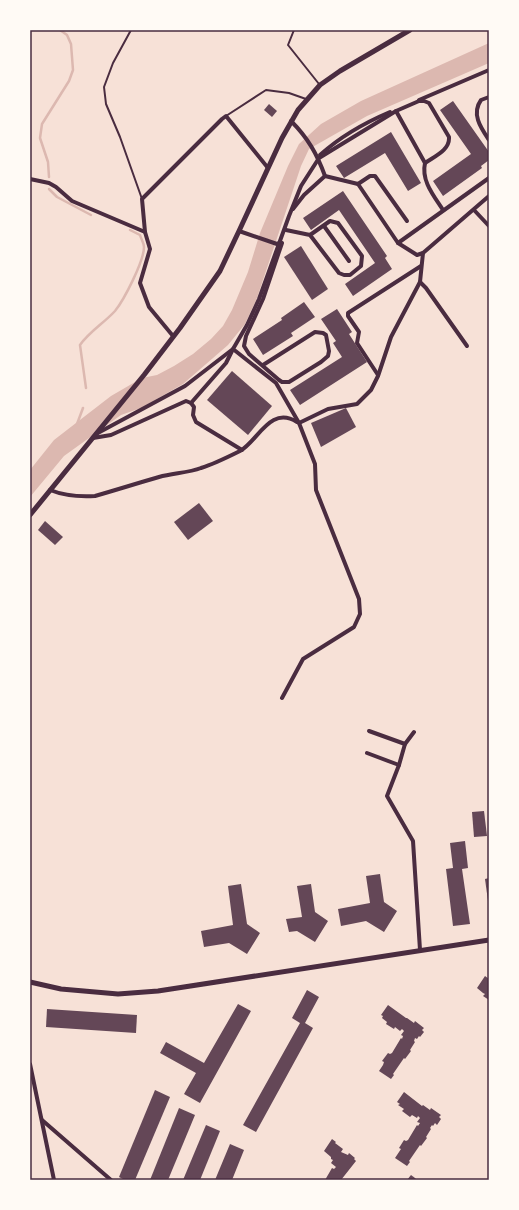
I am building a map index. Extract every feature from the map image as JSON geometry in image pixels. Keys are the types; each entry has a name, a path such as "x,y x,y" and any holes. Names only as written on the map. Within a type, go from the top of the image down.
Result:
{"street":[{"path":"30,515 144,375 220,271 282,138 298,110 320,85 340,70 410,30"},
{"path":"191,403 226,363 247,325 259,299 278,243 301,186 318,157 334,142 369,121 489,70"},
{"path":"489,97 481,100 477,107 478,122 489,140"},
{"path":"318,157 396,111 419,101 427,102 449,136 449,143 445,148 425,163"},
{"path":"396,111 425,163 425,181 444,210"},
{"path":"173,336 149,307 140,283 150,249 145,232 142,199 226,116 268,168"},
{"path":"292,121 303,133 318,157 325,176"},
{"path":"325,176 358,184 398,243 417,255 423,253 489,196"},
{"path":"263,365 312,333 320,332 326,336 329,351 328,356 289,382 282,382 249,354 244,346 246,336 263,299 291,211 304,195 325,176"},
{"path":"358,184 370,176 375,176 407,221"},
{"path":"398,243 489,178"},
{"path":"30,179 56,186 72,201 145,232"},
{"path":"474,210 489,226"},
{"path":"286,230 310,235 338,273 344,276 350,275 359,269 362,263 362,256 340,225 330,221 310,235"},
{"path":"324,226 349,261"},
{"path":"239,231 278,243"},
{"path":"299,423 328,409 357,404 371,390 378,375 391,337 420,282 423,253"},
{"path":"378,375 358,343 359,332 348,316 348,313 421,266"},
{"path":"420,282 426,288 467,346"},
{"path":"233,349 276,383 299,423 315,464 316,490 359,599 360,614 354,627 303,659 282,698"},
{"path":"96,435 185,386 233,349"},
{"path":"96,435 111,435 186,401 191,403 194,407 193,415 196,422 242,450"},
{"path":"50,490 63,495 83,497 95,496 161,477 202,468 242,450 270,422 281,418 287,418 299,423"},
{"path":"369,731 405,744"},
{"path":"414,732 405,744 387,796 412,841 420,950"},
{"path":"367,753 399,765"},
{"path":"30,982 61,988 118,994 158,991 489,940"},
{"path":"30,1064 54,1180"},
{"path":"42,1120 111,1180"}],"lane":[{"path":"131,30 113,63 104,87 106,104 120,137 142,199"},
{"path":"294,30 288,45 320,85"},
{"path":"226,116 266,90 289,93 307,99"}],"shaded area":[{"path":"489,43 489,63 367,116 309,149 301,166 257,298 245,324 228,345 183,384 141,408 121,415 64,456 30,497 30,470 54,440 111,396 142,378 157,375 193,354 211,339 223,326 232,310 248,272 260,233 288,166 299,144 321,124 361,101"}],"building":[{"path":"453,101 489,152 489,160 481,166 482,168 443,196 433,181 471,154 440,110"},
{"path":"269,104 277,111 272,117 264,110"},
{"path":"391,132 421,183 408,191 385,153 344,178 336,166"},
{"path":"343,191 387,256 385,258 392,269 353,296 345,284 375,263 339,210 311,230 303,218"},
{"path":"301,246 328,289 312,300 284,257"},
{"path":"304,302 315,317 291,333 293,336 263,355 253,339 282,320 281,318"},
{"path":"337,309 352,332 349,334 367,362 300,405 290,390 342,357 333,343 336,341 321,319"},
{"path":"232,371 272,406 248,435 207,400"},
{"path":"346,408 356,427 321,447 311,423"},
{"path":"199,503 213,521 188,540 174,522"},
{"path":"45,521 63,537 55,545 38,530"},
{"path":"484,811 487,836 474,837 472,812"},
{"path":"465,841 468,868 462,869 470,924 453,926 446,869 453,868 450,843"},
{"path":"380,874 384,902 397,911 384,932 366,921 341,926 338,909 370,903 366,876"},
{"path":"489,878 489,901 488,901 485,879"},
{"path":"241,884 247,924 260,933 247,954 229,943 204,947 201,931 233,925 228,886"},
{"path":"311,884 315,912 328,921 315,942 297,931 289,932 286,919 302,917 297,886"},
{"path":"485,976 489,979 489,1000 483,996 485,994 477,988"},
{"path":"307,990 319,997 305,1023 313,1028 256,1132 243,1125 300,1023 292,1018"},
{"path":"238,1004 251,1011 200,1103 184,1094 196,1073 160,1053 166,1042 204,1063"},
{"path":"388,1005 406,1018 414,1023 415,1021 424,1028 422,1030 424,1032 417,1039 415,1038 415,1042 410,1050 411,1051 405,1059 404,1058 391,1079 379,1071 384,1062 382,1061 388,1053 392,1053 401,1038 402,1039 403,1036 401,1035 404,1031 402,1029 400,1031 395,1027 394,1029 386,1024 387,1022 382,1018 383,1016 381,1015"},
{"path":"47,1009 137,1015 136,1033 46,1027"},
{"path":"155,1090 170,1097 135,1180 125,1180 119,1177"},
{"path":"404,1092 422,1106 423,1105 430,1110 431,1108 441,1115 439,1117 441,1119 437,1125 435,1123 433,1126 432,1125 426,1137 427,1138 421,1146 420,1145 407,1166 395,1158 401,1149 399,1148 404,1140 408,1140 417,1125 418,1126 420,1123 417,1122 420,1118 412,1115 410,1117 402,1111 404,1109 398,1105 400,1104 397,1102"},
{"path":"179,1108 195,1115 168,1180 150,1180"},
{"path":"206,1125 220,1131 200,1180 183,1180"},
{"path":"332,1139 343,1149 341,1152 348,1155 349,1153 355,1158 354,1159 356,1161 341,1180 325,1180 332,1168 334,1169 336,1167 331,1163 333,1160 331,1157 324,1151"},
{"path":"230,1144 244,1150 232,1180 215,1180"},
{"path":"411,1175 415,1178 417,1180 407,1180"}],"waterway":[{"path":"49,177 48,162 40,138 42,124 69,81 73,70 71,44 67,35 60,30"},
{"path":"49,189 57,197 91,215"},
{"path":"86,388 80,345 119,306 141,261 144,246 140,235 130,230"},
{"path":"77,424 83,408"}]}
